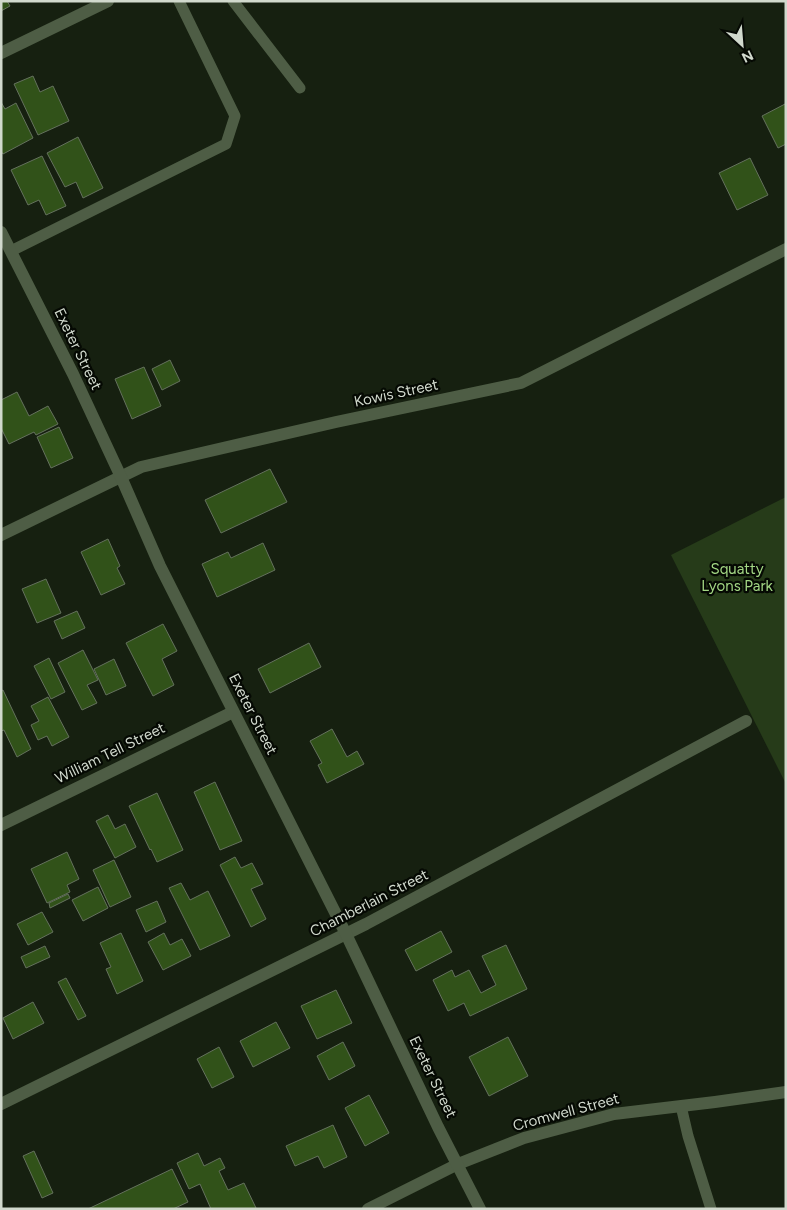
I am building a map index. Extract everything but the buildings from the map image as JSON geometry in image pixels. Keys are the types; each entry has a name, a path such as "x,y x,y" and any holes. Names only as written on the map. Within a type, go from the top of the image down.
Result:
{"street":[{"path":"1,53 108,1"},
{"name":"Exeter Street","path":"1,232 73,374 160,566 346,934 438,1127 480,1209"},
{"name":"Kowis Street","path":"1,535 142,467 336,422 521,383 786,249"},
{"name":"William Tell Street","path":"1,824 233,712"},
{"name":"Chamberlain Street","path":"1,1104 366,924 746,721"},
{"name":"Cromwell Street","path":"368,1209 458,1164 524,1138 614,1114 786,1092"}],"lane":[{"path":"10,251 226,144 235,116 179,1"},
{"path":"233,1 300,88"},
{"path":"681,1106 688,1136 711,1209"}],"green space":[{"name":"Squatty Lyons Park","path":"786,497 786,784 671,555"}]}
